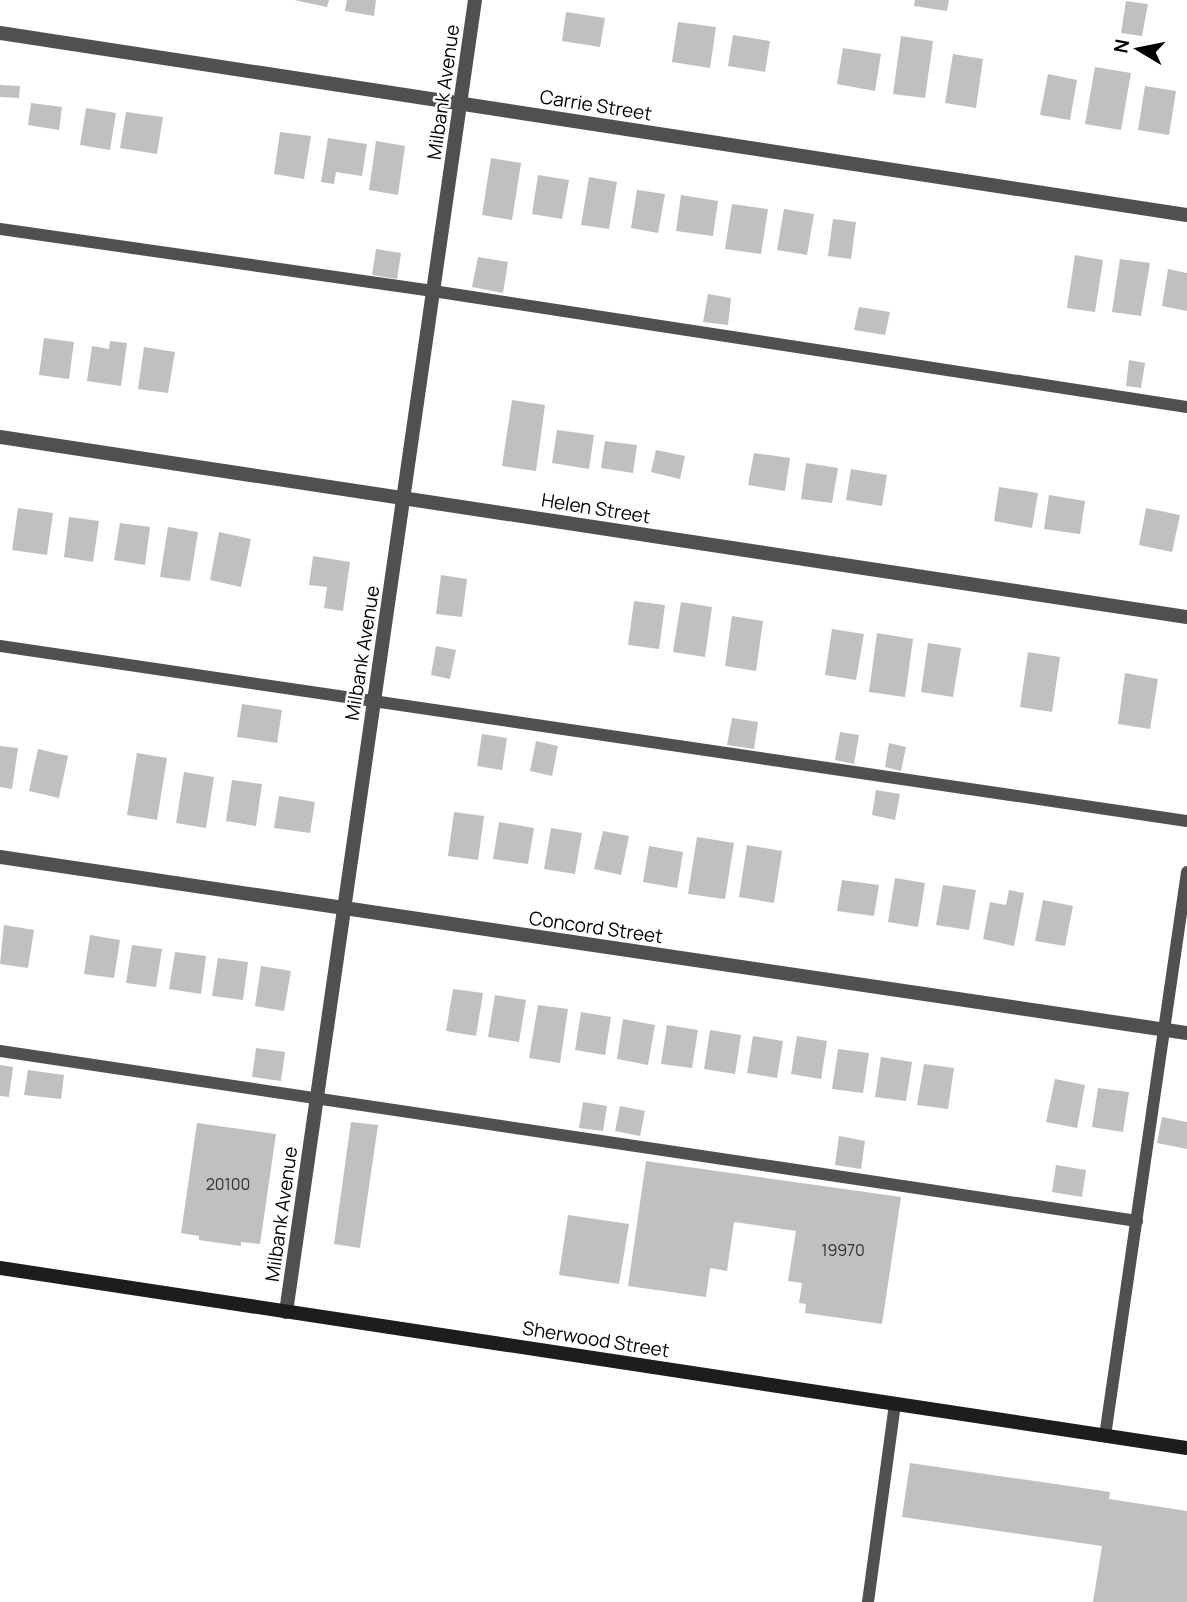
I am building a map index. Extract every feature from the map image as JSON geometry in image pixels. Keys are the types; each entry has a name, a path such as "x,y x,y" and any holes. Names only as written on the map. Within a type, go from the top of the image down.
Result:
{"street":[{"name":"Milbank Avenue","path":"286,1312 475,0"},
{"name":"Carrie Street","path":"0,33 1187,215"},
{"name":"Helen Street","path":"0,437 1187,617"},
{"name":"Concord Street","path":"0,857 1187,1033"},
{"name":"Sherwood Street","path":"0,1268 1187,1448"}],"lane":[{"path":"0,229 433,291 1187,407"},
{"path":"0,646 1187,821"},
{"path":"1105,1436 1187,872"},
{"path":"0,1051 1137,1221"},
{"path":"868,1602 895,1404"}],"building":[{"path":"294,0 329,0 327,7"},
{"path":"347,0 376,0 374,16 345,11"},
{"path":"915,0 949,0 947,11 914,6"},
{"path":"1126,1 1148,4 1142,36 1121,33"},
{"path":"566,12 605,18 600,47 562,41"},
{"path":"678,22 716,27 710,68 672,62"},
{"path":"733,35 770,41 765,72 728,66"},
{"path":"901,36 933,41 925,98 893,94"},
{"path":"843,48 881,54 875,91 837,84"},
{"path":"953,54 983,59 976,108 945,103"},
{"path":"1095,67 1131,73 1121,130 1085,124"},
{"path":"1048,74 1077,80 1070,120 1040,115"},
{"path":"0,85 20,86 19,98 0,97"},
{"path":"1145,86 1176,91 1169,135 1138,130"},
{"path":"31,103 62,107 59,130 28,125"},
{"path":"86,108 116,113 110,150 80,145"},
{"path":"126,112 163,117 157,154 120,148"},
{"path":"280,132 311,136 304,179 274,174"},
{"path":"328,138 367,144 362,176 336,172 334,184 321,182"},
{"path":"376,141 405,146 398,195 369,190"},
{"path":"491,158 521,163 512,220 482,215"},
{"path":"538,175 569,180 562,219 532,214"},
{"path":"589,177 617,182 609,229 581,225"},
{"path":"637,190 665,194 658,233 631,228"},
{"path":"681,195 718,201 713,236 676,231"},
{"path":"732,204 768,209 761,254 725,249"},
{"path":"784,209 814,214 807,255 777,250"},
{"path":"833,219 856,222 851,259 828,256"},
{"path":"376,249 401,253 397,279 372,275"},
{"path":"1075,255 1103,260 1095,312 1067,308"},
{"path":"478,257 508,262 503,293 472,287"},
{"path":"1120,259 1150,263 1141,316 1112,312"},
{"path":"1168,269 1187,273 1187,311 1162,306"},
{"path":"708,294 731,298 728,325 703,322"},
{"path":"859,307 890,312 885,335 854,330"},
{"path":"44,338 74,342 69,379 39,375"},
{"path":"110,341 127,343 121,386 87,381 92,346 109,349"},
{"path":"144,347 175,352 168,393 138,389"},
{"path":"1129,360 1145,363 1141,388 1126,386"},
{"path":"512,400 545,405 536,471 502,466"},
{"path":"557,430 594,435 589,469 552,463"},
{"path":"605,441 637,445 633,473 601,468"},
{"path":"656,450 685,456 680,479 651,472"},
{"path":"754,453 790,458 785,491 748,485"},
{"path":"806,463 838,468 832,503 801,499"},
{"path":"851,469 887,475 882,506 846,500"},
{"path":"999,487 1038,493 1032,528 994,521"},
{"path":"1049,495 1085,501 1080,534 1044,529"},
{"path":"18,508 53,513 47,555 12,550"},
{"path":"1146,508 1180,515 1172,552 1139,545"},
{"path":"69,517 99,521 93,562 64,557"},
{"path":"120,523 150,527 145,565 114,560"},
{"path":"168,527 198,532 190,581 160,577"},
{"path":"219,532 251,539 241,587 210,580"},
{"path":"313,556 350,562 343,611 324,608 327,587 309,585"},
{"path":"441,575 467,579 462,617 436,614"},
{"path":"634,601 665,605 659,649 628,645"},
{"path":"681,602 712,607 705,657 673,652"},
{"path":"732,616 763,621 756,671 725,666"},
{"path":"832,629 864,634 856,680 825,675"},
{"path":"877,633 913,639 905,697 869,692"},
{"path":"928,643 961,648 953,697 921,692"},
{"path":"436,646 456,650 450,679 431,675"},
{"path":"1028,652 1060,657 1052,712 1020,707"},
{"path":"1125,673 1158,679 1150,729 1118,724"},
{"path":"242,704 282,710 277,743 237,737"},
{"path":"732,718 758,722 754,749 727,745"},
{"path":"840,732 859,735 854,764 835,760"},
{"path":"482,734 507,738 502,770 477,766"},
{"path":"536,741 558,746 552,776 530,771"},
{"path":"889,743 906,747 901,771 885,767"},
{"path":"0,746 18,748 12,789 0,787"},
{"path":"38,749 68,756 59,798 29,791"},
{"path":"137,753 167,758 157,820 127,815"},
{"path":"184,772 214,777 206,828 176,823"},
{"path":"232,780 262,784 256,826 226,821"},
{"path":"876,790 900,794 895,820 872,815"},
{"path":"279,796 315,802 310,833 274,828"},
{"path":"454,812 484,816 478,860 448,856"},
{"path":"499,822 534,828 528,864 493,859"},
{"path":"551,828 582,833 575,874 544,869"},
{"path":"603,831 629,836 621,875 594,869"},
{"path":"697,837 734,843 725,899 688,894"},
{"path":"747,845 782,851 774,903 739,897"},
{"path":"649,846 683,852 677,888 643,882"},
{"path":"895,878 925,883 918,927 888,922"},
{"path":"842,880 879,885 874,916 837,911"},
{"path":"943,885 976,890 969,930 936,925"},
{"path":"1009,890 1024,893 1014,946 983,939 990,902 1006,905"},
{"path":"1043,900 1073,906 1065,946 1035,941"},
{"path":"4,925 34,930 28,968 0,964"},
{"path":"90,935 120,940 114,978 84,974"},
{"path":"132,945 162,949 156,987 126,983"},
{"path":"175,952 206,956 201,994 169,989"},
{"path":"218,958 248,962 243,1000 212,996"},
{"path":"261,966 291,971 284,1011 255,1006"},
{"path":"453,989 483,993 476,1036 446,1031"},
{"path":"495,995 526,1000 519,1042 488,1037"},
{"path":"538,1005 568,1009 560,1063 529,1058"},
{"path":"581,1012 611,1017 605,1055 575,1050"},
{"path":"623,1019 655,1025 648,1065 617,1059"},
{"path":"667,1025 698,1030 692,1068 661,1064"},
{"path":"710,1030 741,1035 735,1074 704,1069"},
{"path":"753,1036 783,1041 777,1078 747,1073"},
{"path":"797,1036 827,1041 821,1079 791,1074"},
{"path":"256,1048 285,1052 281,1081 252,1077"},
{"path":"838,1049 869,1053 863,1093 832,1089"},
{"path":"881,1057 912,1062 906,1101 875,1097"},
{"path":"924,1064 954,1068 948,1109 917,1105"},
{"path":"0,1065 13,1067 9,1097 0,1096"},
{"path":"28,1070 64,1075 61,1099 24,1095"},
{"path":"1055,1079 1085,1085 1077,1128 1046,1122"},
{"path":"1098,1088 1129,1092 1123,1132 1092,1127"},
{"path":"583,1102 607,1106 603,1131 579,1128"},
{"path":"620,1106 645,1111 640,1136 615,1131"},
{"path":"1162,1117 1187,1122 1187,1149 1157,1143"},
{"path":"351,1122 378,1125 360,1248 334,1244"},
{"path":"197,1123 276,1134 260,1244 241,1242 241,1246 199,1240 199,1236 181,1233"},
{"path":"839,1136 865,1141 861,1169 835,1165"},
{"path":"646,1161 901,1197 882,1324 805,1313 806,1304 799,1303 802,1283 788,1281 796,1231 734,1222 727,1271 710,1268 706,1297 628,1286"},
{"path":"1056,1165 1086,1170 1082,1197 1052,1192"},
{"path":"568,1215 629,1224 619,1284 559,1275"},
{"path":"910,1463 1110,1492 1109,1499 1187,1511 1187,1602 1093,1602 1102,1546 902,1517"}]}
